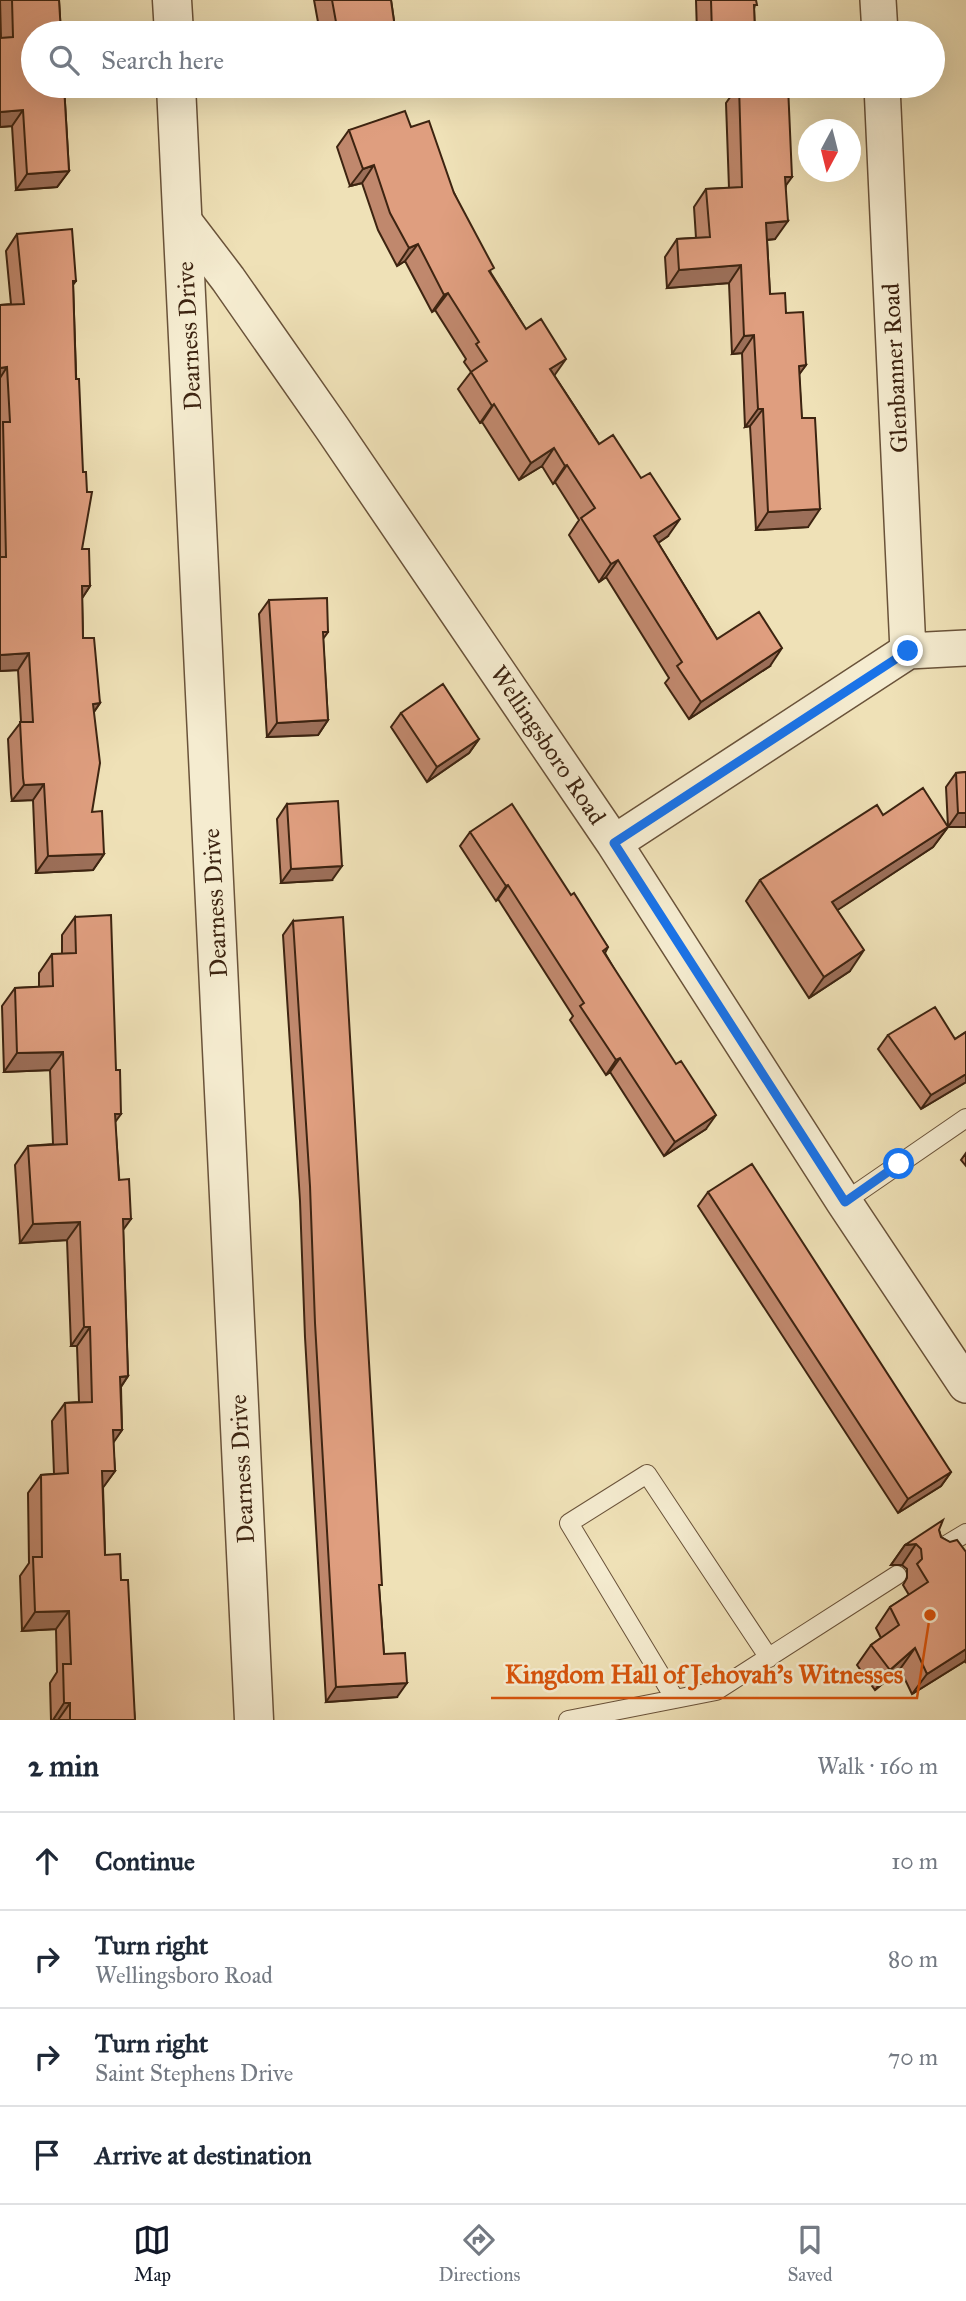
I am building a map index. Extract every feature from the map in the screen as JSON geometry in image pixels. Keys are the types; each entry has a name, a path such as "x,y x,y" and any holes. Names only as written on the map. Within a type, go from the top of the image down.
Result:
{"street":[{"path":"172,0 173,21"},
{"path":"878,0 879,21"},
{"name":"Dearness Drive","path":"177,98 254,1720"},
{"name":"Glenbanner Road","path":"883,98 908,651"},
{"name":"Wellingsboro Road","path":"184,220 324,416 614,843 966,1385"},
{"path":"614,843 908,651 966,648"}],"lane":[{"path":"845,1202 966,1118"},
{"path":"675,1699 569,1523 647,1474 769,1658"},
{"path":"936,1551 966,1533"},
{"path":"568,1720 716,1691 897,1576"}],"building":[{"path":"12,0 59,0 60,21 21,21 21,98 65,98 69,171 27,174 23,110 0,112 0,38 13,37"},
{"path":"332,0 391,0 394,21 336,21"},
{"path":"711,0 756,0 755,21 712,21"},
{"path":"739,98 789,98 792,177 785,177 788,221 766,223 770,294 785,293 786,313 803,312 806,365 799,366 802,418 815,418 820,509 768,512 763,409 758,409 754,335 744,336 741,265 679,270 677,239 710,237 706,189 742,187"},
{"path":"405,111 411,127 429,121 454,193 494,268 489,271 526,329 541,319 566,359 550,369 599,444 613,435 641,478 650,473 680,519 654,536 717,639 759,612 782,648 701,702 677,666 682,662 618,560 611,564 581,518 595,508 567,465 565,466 554,448 531,463 494,404 492,406 471,372 487,361 476,344 479,342 448,293 444,295 418,244 409,248 390,213 374,165 363,169 349,130"},
{"path":"72,229 76,281 73,281 76,379 79,379 83,472 86,472 87,492 92,492 82,549 89,549 90,586 82,586 83,638 94,638 100,703 93,704 100,763 92,812 102,811 104,854 48,856 44,784 24,785 23,778 20,722 33,722 29,653 0,655 0,557 6,557 3,422 10,422 7,367 0,368 0,305 24,304 17,234"},
{"path":"327,598 328,632 323,632 328,720 277,723 269,600"},
{"path":"443,684 479,739 437,767 401,713"},
{"path":"966,772 966,813 958,813 956,773"},
{"path":"923,788 948,827 832,902 864,950 824,977 760,880 877,805 883,815"},
{"path":"338,801 342,866 291,869 287,804"},
{"path":"512,804 571,895 574,893 608,947 603,951 676,1064 681,1061 716,1115 675,1142 620,1058 616,1060 580,1006 584,1003 508,885 506,886 470,832"},
{"path":"111,915 116,1070 120,1070 121,1114 115,1114 119,1180 129,1179 131,1219 123,1219 128,1376 120,1377 122,1430 113,1430 115,1471 102,1471 105,1555 120,1554 121,1580 128,1580 135,1720 70,1720 70,1703 64,1703 63,1664 71,1664 69,1611 35,1612 33,1557 42,1557 41,1475 68,1473 65,1403 92,1402 90,1327 84,1327 80,1222 33,1224 28,1146 67,1144 63,1052 17,1053 15,988 53,986 52,954 76,953 75,917"},
{"path":"343,917 384,1654 405,1653 407,1683 336,1687 315,1323 310,1186 293,921"},
{"path":"935,1007 955,1039 966,1032 966,1074 931,1095 888,1035"},
{"path":"752,1164 951,1472 908,1499 708,1192"},
{"path":"943,1520 939,1530 941,1537 950,1542 957,1540 966,1552 966,1649 927,1674 915,1648 890,1670 871,1645 899,1625 890,1607 928,1582 917,1564 922,1559 921,1549 916,1544 905,1545"}],"place":[{"name":"Kingdom Hall of Jehovah's Witnesses","path":"930,1615"}],"route":[{"path":"899,1164 845,1202 614,843 908,651"}]}
